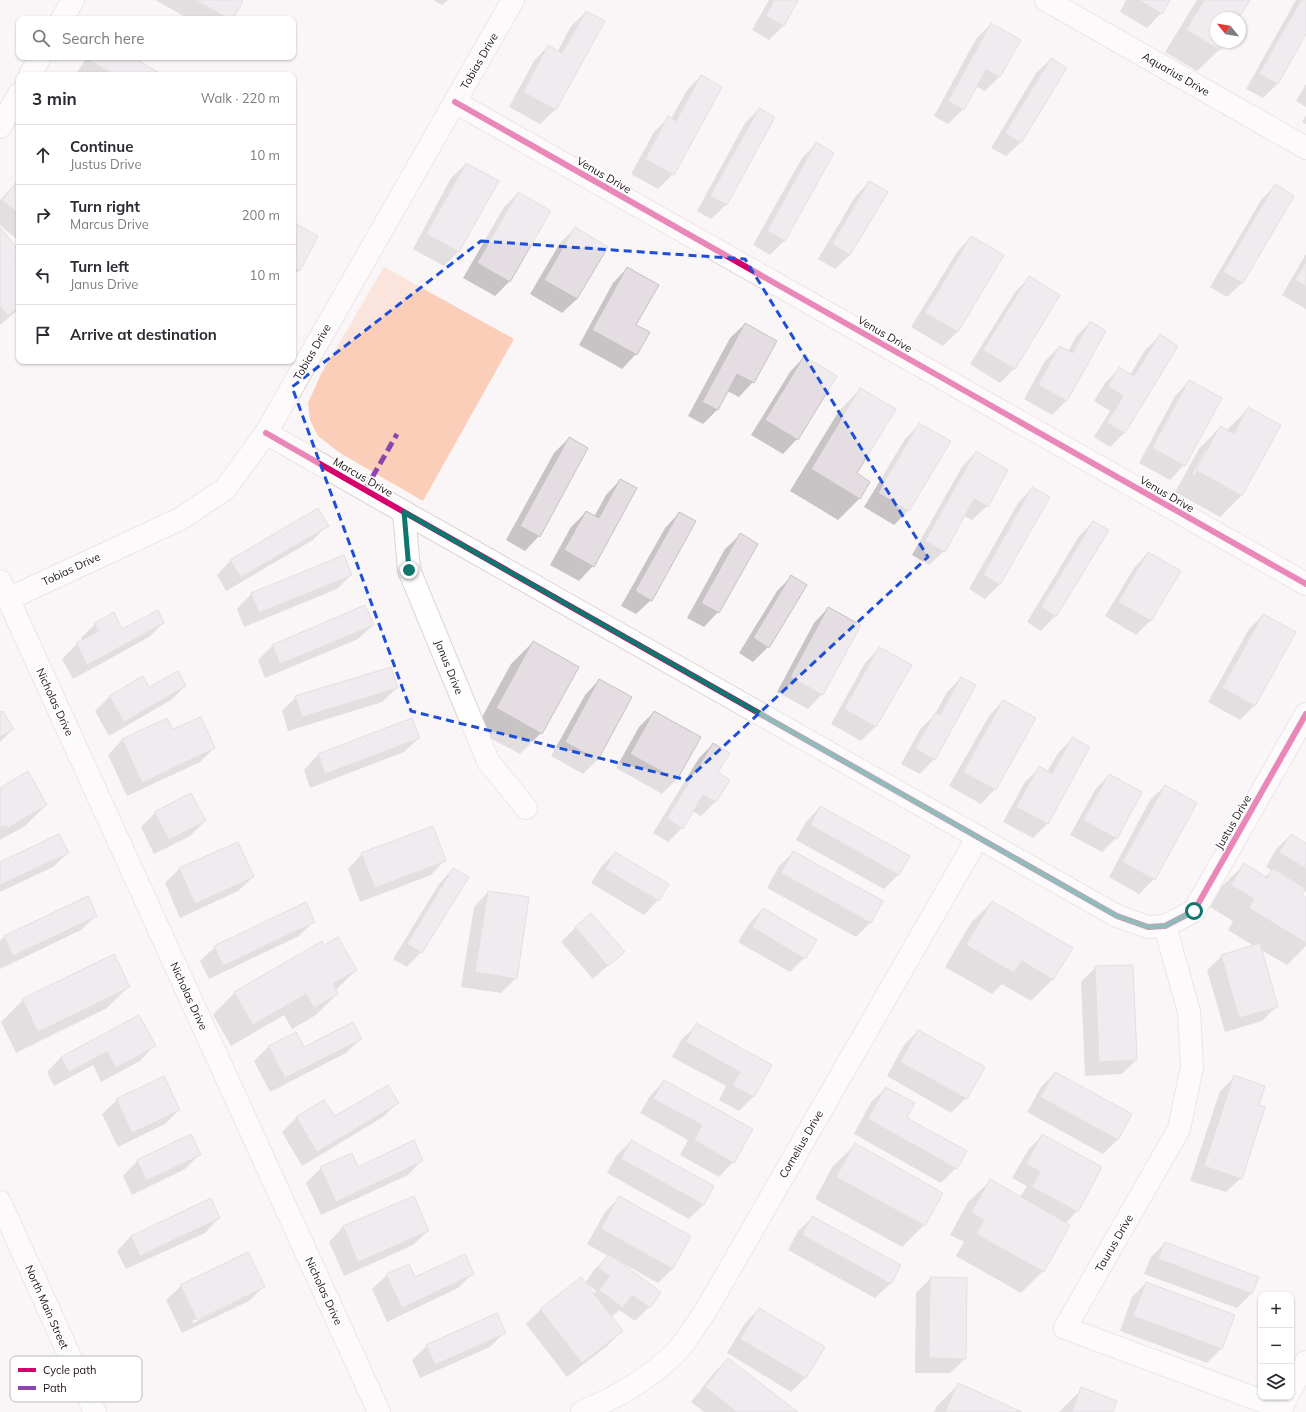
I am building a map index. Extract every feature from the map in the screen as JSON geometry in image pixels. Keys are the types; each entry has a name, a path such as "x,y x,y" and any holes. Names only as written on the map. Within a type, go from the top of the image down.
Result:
{"street":[{"path":"64,16 73,0"},
{"name":"Tobias Drive","path":"4,590 180,519 225,489 266,433 513,0"},
{"name":"Aquarius Drive","path":"1046,0 1306,148"},
{"path":"32,72 38,60"},
{"path":"0,127 16,99"},
{"name":"Venus Drive","path":"455,102 1306,584"},
{"name":"Marcus Drive","path":"266,433 1117,916 1148,927 1165,926"},
{"name":"Janus Drive","path":"404,512 409,570 488,761 526,808"},
{"name":"Nicholas Drive","path":"4,590 379,1412"},
{"name":"Justus Drive","path":"1165,926 1194,911 1306,714"},
{"name":"Cornelius Drive","path":"582,1412 612,1399 646,1378 678,1349 705,1312 978,837"},
{"name":"Taurus Drive","path":"1165,926 1189,1012 1192,1067 1179,1129 1065,1328 1258,1399"},
{"name":"North Main Street","path":"0,1202 69,1356"},
{"path":"1294,1384 1306,1362"},
{"name":"Taurus Drive","path":"1259,1400 1281,1408 1285,1400"},
{"name":"North Main Street","path":"90,1402 94,1412"}],"highlighted area":[{"path":"481,241 745,259 928,557 687,780 411,711 292,387"}],"shaded area":[{"path":"384,267 514,339 423,501 340,453 318,436 310,420 308,403 321,374"}],"building":[{"path":"195,0 243,1 235,16 224,16"},
{"path":"774,0 798,0 784,26 766,16"},
{"path":"1139,0 1170,0 1162,14"},
{"path":"1204,0 1250,0 1243,12 1210,12 1210,44 1186,30"},
{"path":"1301,0 1306,0 1306,34 1278,84 1259,74"},
{"path":"586,11 605,21 556,110 523,92 548,45 562,53"},
{"path":"991,23 1021,40 1000,77 986,70 964,110 948,101"},
{"path":"1051,58 1067,68 1021,143 1005,133"},
{"path":"89,60 138,60 158,72 110,72"},
{"path":"701,75 722,87 674,175 645,159 668,116 676,121"},
{"path":"759,108 775,117 727,205 710,196"},
{"path":"816,142 834,153 785,241 767,231"},
{"path":"466,163 499,181 459,252 426,234"},
{"path":"869,181 888,192 850,255 832,244"},
{"path":"16,183 16,212 2,200"},
{"path":"1275,184 1294,196 1243,283 1223,272"},
{"path":"518,192 551,211 510,282 477,263"},
{"path":"296,224 318,236 300,271 296,269"},
{"path":"0,227 16,247 16,309 8,316 0,306"},
{"path":"575,227 608,247 577,299 544,280"},
{"path":"971,236 1004,255 958,332 925,313"},
{"path":"1306,262 1306,286 1295,280"},
{"path":"627,267 659,285 636,325 650,332 637,355 592,330"},
{"path":"1029,276 1060,295 1015,369 983,350"},
{"path":"1090,321 1106,331 1067,401 1038,385 1059,346 1073,353"},
{"path":"745,323 777,341 754,383 737,374 718,410 702,402"},
{"path":"1160,334 1178,346 1125,433 1107,423 1123,396 1108,386 1119,367 1134,376"},
{"path":"804,356 837,376 798,440 765,420"},
{"path":"1189,380 1222,398 1185,466 1152,448"},
{"path":"860,388 896,409 857,473 870,482 860,499 811,469"},
{"path":"1248,407 1281,425 1242,496 1196,470 1220,426 1234,434"},
{"path":"919,423 951,441 909,511 878,493"},
{"path":"569,437 588,448 540,537 520,526"},
{"path":"976,451 1008,470 988,507 974,499 945,552 925,541"},
{"path":"620,479 637,488 594,567 564,550 586,511 599,518"},
{"path":"1032,487 1050,497 1000,585 983,575"},
{"path":"318,508 329,526 241,577 230,560"},
{"path":"679,512 696,521 652,601 635,591"},
{"path":"1093,521 1109,530 1056,617 1041,607"},
{"path":"740,533 758,544 719,613 701,603"},
{"path":"1148,552 1181,571 1151,621 1118,602"},
{"path":"344,555 352,575 259,613 251,593"},
{"path":"791,575 807,585 769,648 753,638"},
{"path":"365,605 374,625 280,664 272,645"},
{"path":"828,607 861,625 823,695 790,677"},
{"path":"158,610 164,623 87,665 76,643 99,631 94,623 114,612 122,629"},
{"path":"1263,614 1296,632 1255,706 1222,688"},
{"path":"533,641 579,667 542,734 496,708"},
{"path":"879,647 912,665 876,727 844,709"},
{"path":"391,667 398,688 302,717 295,696"},
{"path":"178,671 186,686 124,722 109,696 143,676 149,687"},
{"path":"961,677 976,685 935,760 915,749 935,713 940,715"},
{"path":"599,679 632,697 598,760 565,742"},
{"path":"1003,700 1036,718 996,790 963,772"},
{"path":"3,711 14,729 0,737 0,712"},
{"path":"654,711 701,737 677,780 630,754"},
{"path":"201,717 215,748 142,783 122,739 167,718 173,729"},
{"path":"412,718 420,738 325,774 318,754"},
{"path":"1072,737 1090,747 1048,824 1016,807 1039,766 1052,774"},
{"path":"713,743 730,753 718,772 730,780 716,802 703,795 683,829 667,818"},
{"path":"28,771 47,805 8,828 6,825 0,828 0,788"},
{"path":"1109,774 1142,792 1117,839 1083,820"},
{"path":"1165,785 1197,803 1155,880 1122,862"},
{"path":"191,793 206,821 169,840 154,812"},
{"path":"820,806 910,856 899,875 810,825"},
{"path":"433,826 446,861 375,888 361,853"},
{"path":"59,834 69,853 0,885 0,862"},
{"path":"1291,834 1306,843 1306,869 1279,852"},
{"path":"238,842 254,877 195,904 179,868"},
{"path":"793,851 883,901 871,923 781,873"},
{"path":"615,852 669,884 659,901 605,869"},
{"path":"1244,863 1267,878 1273,868 1306,889 1302,895 1306,897 1306,943 1249,908 1254,899 1231,885"},
{"path":"453,868 469,877 422,953 407,944"},
{"path":"488,891 529,897 517,979 475,972"},
{"path":"88,896 97,916 13,956 4,936"},
{"path":"992,901 1073,948 1053,980 1022,961 1014,973 966,945"},
{"path":"306,902 315,922 223,966 214,946"},
{"path":"763,908 817,940 805,959 752,927"},
{"path":"591,913 625,952 608,966 575,927"},
{"path":"338,937 357,970 333,984 338,994 314,1008 306,994 253,1025 234,992 322,941 324,945"},
{"path":"1260,943 1278,1007 1239,1018 1221,955"},
{"path":"114,954 130,987 38,1032 22,999"},
{"path":"1133,965 1137,1060 1099,1062 1095,966"},
{"path":"139,1015 156,1046 116,1068 107,1052 69,1072 61,1057"},
{"path":"353,1022 362,1039 285,1078 268,1046 296,1032 304,1047"},
{"path":"696,1023 772,1065 754,1097 732,1085 740,1072 686,1042"},
{"path":"918,1030 985,1067 967,1099 900,1062"},
{"path":"1055,1072 1132,1114 1118,1140 1040,1097"},
{"path":"1234,1075 1265,1086 1259,1105 1265,1107 1242,1179 1204,1166"},
{"path":"164,1076 180,1110 132,1133 116,1099"},
{"path":"664,1080 753,1129 734,1163 694,1140 702,1125 653,1099"},
{"path":"388,1085 399,1103 317,1152 296,1117 324,1100 335,1116"},
{"path":"885,1087 915,1103 907,1118 967,1151 957,1169 868,1119"},
{"path":"191,1134 201,1155 146,1181 137,1160"},
{"path":"1042,1134 1102,1167 1078,1212 1032,1187 1040,1172 1026,1164"},
{"path":"414,1140 423,1161 336,1202 320,1167 352,1153 358,1167"},
{"path":"631,1140 714,1186 704,1205 621,1159"},
{"path":"855,1143 943,1193 925,1226 836,1177"},
{"path":"990,1179 1070,1225 1044,1272 976,1234 984,1220 971,1213"},
{"path":"414,1196 429,1231 358,1262 343,1226"},
{"path":"619,1196 691,1236 673,1269 601,1229"},
{"path":"211,1198 220,1218 140,1256 131,1236"},
{"path":"812,1216 901,1265 891,1284 802,1235"},
{"path":"1165,1242 1259,1277 1252,1294 1158,1259"},
{"path":"248,1252 265,1287 197,1320 180,1285"},
{"path":"465,1254 474,1274 402,1308 386,1274 409,1264 415,1277"},
{"path":"609,1254 661,1292 650,1308 632,1295 623,1308 599,1290 610,1276 598,1268"},
{"path":"581,1277 623,1331 582,1363 540,1309"},
{"path":"930,1277 967,1278 966,1359 929,1358"},
{"path":"1146,1282 1235,1315 1222,1349 1133,1316"},
{"path":"759,1308 825,1347 806,1378 740,1339"},
{"path":"497,1313 506,1333 435,1365 426,1345"},
{"path":"728,1358 798,1412 737,1412 705,1387"},
{"path":"958,1383 1022,1412 945,1412"},
{"path":"1081,1387 1117,1401 1113,1412 1072,1412"}],"marked path":[{"path":"365,490 397,434"}],"cycle path":[{"path":"455,102 1306,584"},
{"path":"266,433 1117,916 1148,927 1165,926 1194,911 1306,714"}],"route":[{"path":"409,570 404,512 1117,916 1148,927 1165,926 1194,911"}]}
